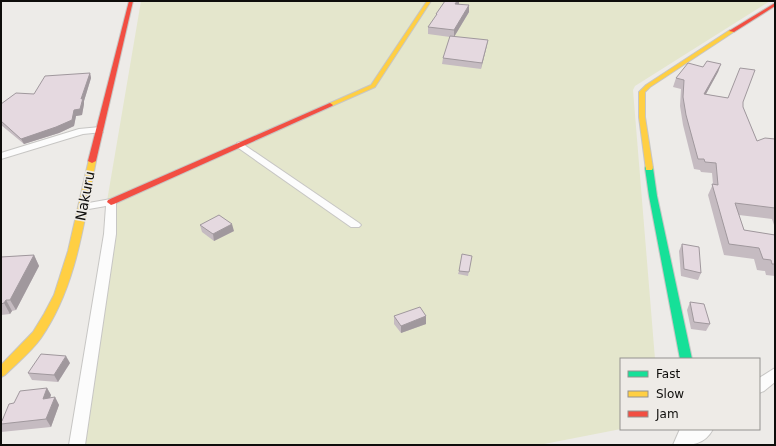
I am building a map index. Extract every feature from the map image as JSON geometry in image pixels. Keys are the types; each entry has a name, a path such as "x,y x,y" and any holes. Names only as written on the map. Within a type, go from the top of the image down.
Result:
{"street":[{"name":"Nakuru","path":"1,372 18,356 42,328 58,296 73,257 100,130 131,1"},
{"path":"83,207 111,202 373,86 382,70 429,1"},
{"path":"686,358 653,196 642,117 642,92 648,86 775,4"},
{"path":"1,156 82,130 100,130"},
{"path":"240,145 355,224"},
{"path":"77,445 110,234 111,202"},
{"path":"760,386 775,374"},
{"path":"682,445 688,430"},
{"path":"682,445 704,430"}],"green space":[{"path":"141,1 770,1 635,86 633,90 655,358 620,358 620,429 539,445 85,445 106,207"}],"building":[{"path":"445,1 457,1 455,4 469,5 454,30 428,27 436,14"},
{"path":"450,36 488,40 482,63 443,58"},
{"path":"707,61 721,64 704,94 728,98 740,68 755,70 743,102 743,107 757,141 765,138 775,139 775,208 735,203 744,230 775,235 775,264 772,264 771,260 763,259 759,248 729,244 712,184 718,185 716,163 705,162 704,159 698,159 686,115 683,97 684,80 676,78 688,63 703,67"},
{"path":"90,73 81,99 83,98 80,109 74,110 72,120 21,139 1,121 1,104 16,93 34,94 45,76"},
{"path":"219,215 232,224 213,234 200,225"},
{"path":"682,244 699,247 701,273 684,269"},
{"path":"462,254 472,256 469,272 459,271"},
{"path":"34,255 10,300 6,300 1,304 1,257"},
{"path":"690,302 704,304 710,324 694,322"},
{"path":"420,307 426,316 401,326 394,316"},
{"path":"41,354 66,356 54,375 28,373"},
{"path":"47,388 43,399 55,397 46,419 1,424 1,420 2,421 9,404 14,403 20,391"}],"traffic: fast":[{"path":"649,168 653,196 686,358"}],"traffic: slow":[{"path":"330,105 373,86 429,1"},
{"path":"649,168 642,117 642,92 648,86 732,31"},
{"path":"1,372 37,335 49,316 59,295 73,251 92,161"}],"traffic: jam":[{"path":"92,161 131,1"},
{"path":"732,31 775,4"},
{"path":"111,202 330,105"}]}
